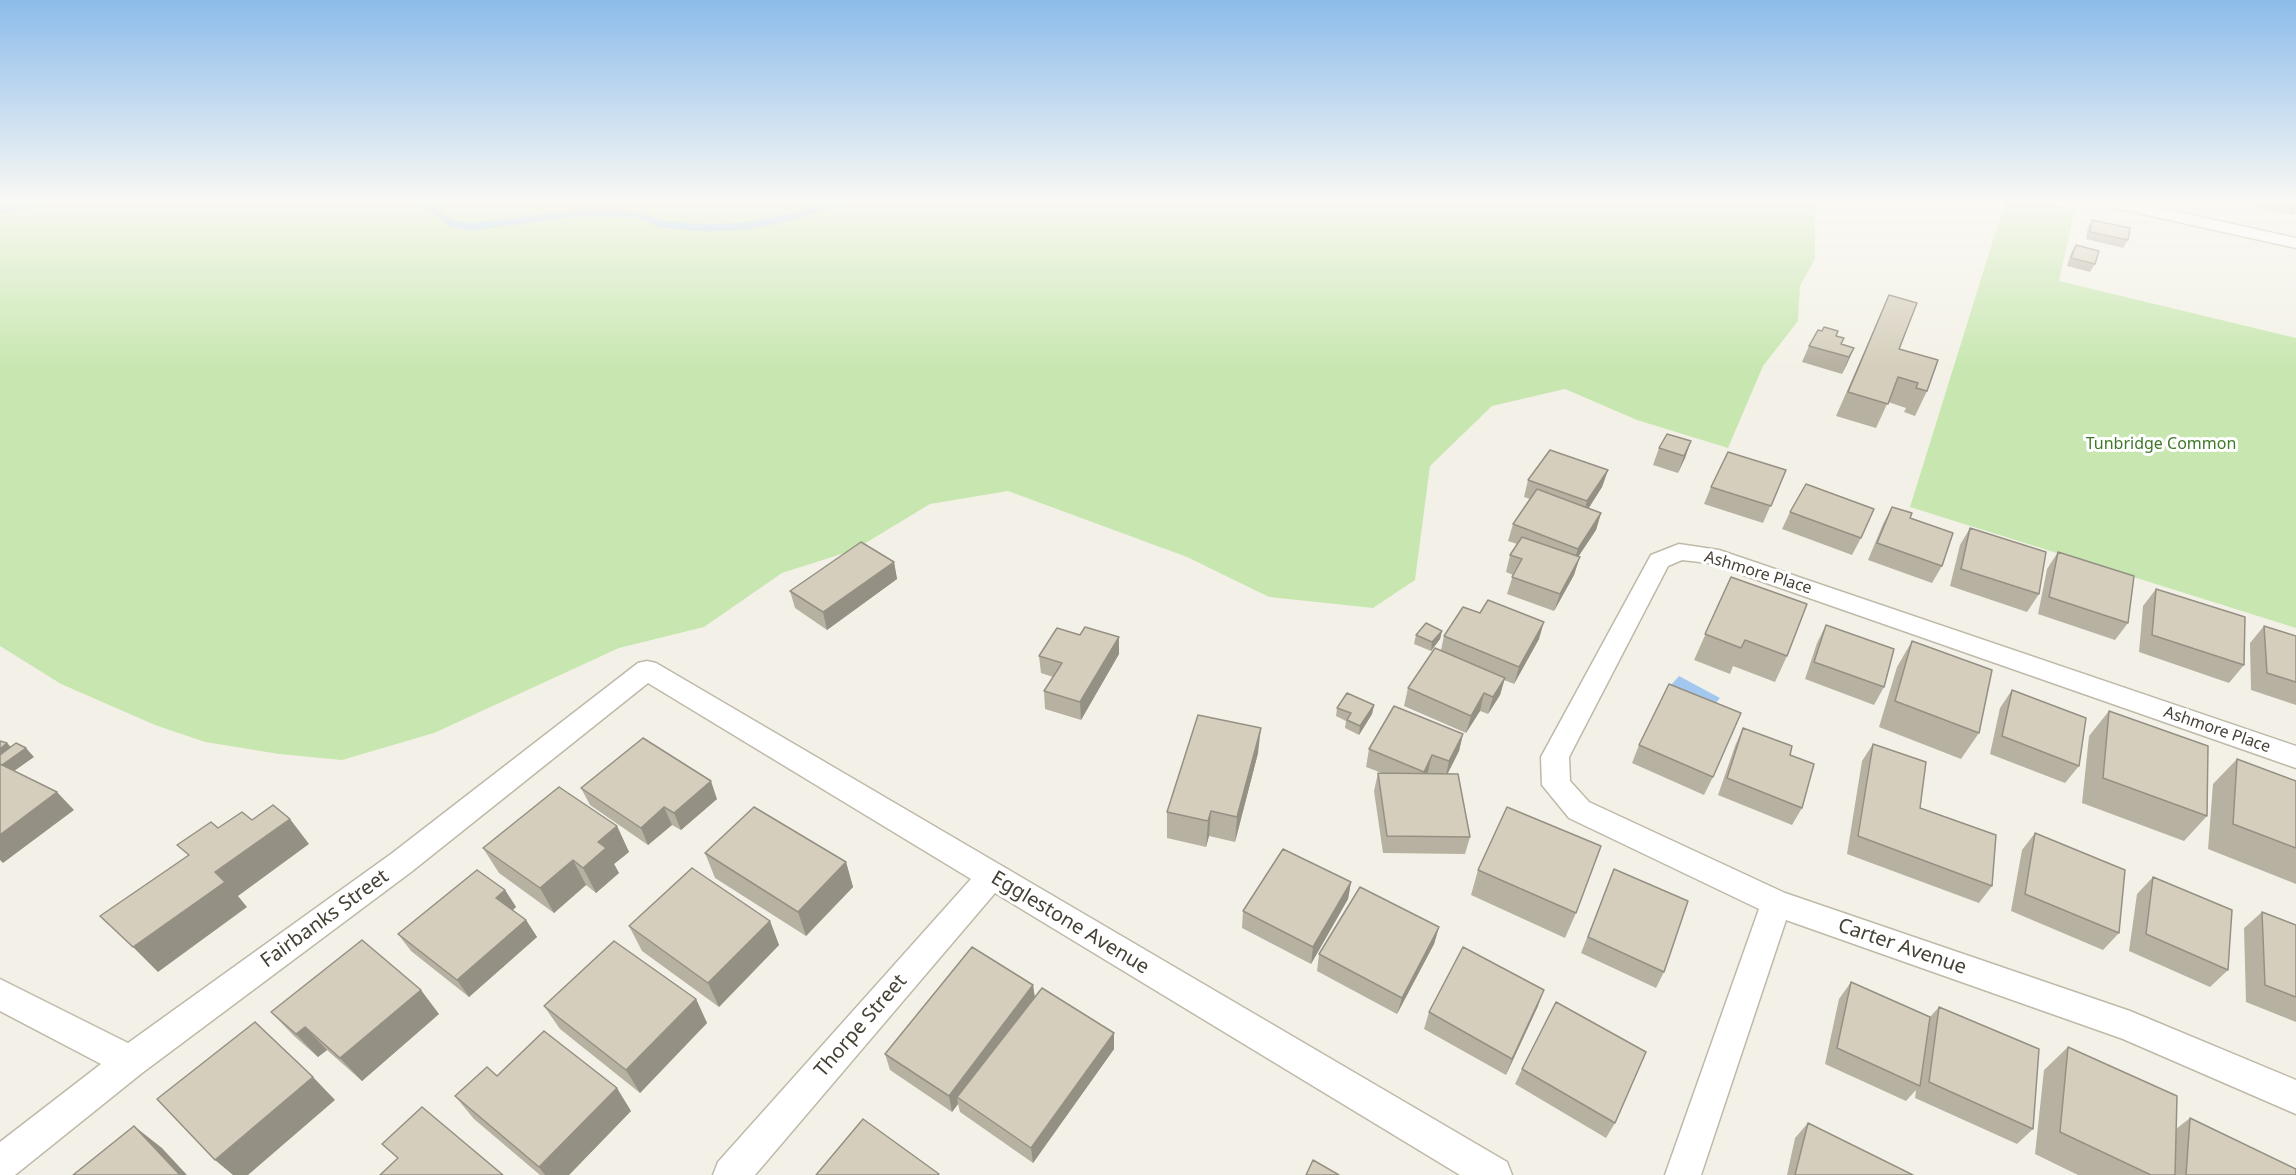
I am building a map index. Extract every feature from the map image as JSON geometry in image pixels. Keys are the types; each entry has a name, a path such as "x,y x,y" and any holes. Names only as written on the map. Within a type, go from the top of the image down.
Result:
{"street":[{"name":"Ashmore Place","path":"1776,903 1579,810 1556,784 1555,757 1653,571 1659,561 1679,552 1711,555 2296,757"},
{"name":"Egglestone Avenue","path":"647,670 1494,1175"},
{"name":"Fairbanks Street","path":"0,1164 130,1062 401,863 647,670"},
{"name":"Thorpe Street","path":"731,1175 992,876"},
{"path":"1683,1175 1776,903"},
{"name":"Carter Avenue","path":"1776,903 2130,1026 2296,1097"},
{"path":"0,994 130,1062"}],"green space":[{"path":"0,257 1815,257 1800,286 1798,321 1763,366 1728,448 1637,420 1565,389 1492,406 1430,466 1415,580 1373,608 1269,597 1187,557 1008,491 930,504 854,550 782,573 704,627 619,648 434,733 342,760 279,754 205,742 155,725 61,684 0,646"},
{"name":"Tunbridge Common","path":"1988,257 2064,257 2059,281 2296,338 2296,628 1910,507"}],"water":[{"path":"1679,676 1720,698 1705,716 1664,693"}],"building":[{"path":"2071,257 2097,257 2095,264"},
{"path":"1889,295 1917,303 1899,349 1938,360 1927,391 1916,388 1918,383 1898,377 1888,404 1848,392"},
{"path":"1824,327 1838,331 1836,336 1844,338 1841,344 1854,348 1849,357 1809,346 1818,330 1822,331"},
{"path":"1667,434 1691,441 1684,456 1659,448"},
{"path":"1550,450 1608,470 1587,501 1528,480"},
{"path":"1728,452 1786,470 1771,506 1711,487"},
{"path":"1806,484 1874,509 1861,538 1790,512"},
{"path":"1537,489 1601,513 1578,549 1513,524"},
{"path":"1892,507 1912,513 1910,518 1953,533 1942,566 1877,543"},
{"path":"1970,528 2046,552 2039,594 1961,569"},
{"path":"1522,537 1580,557 1560,594 1512,577 1522,559 1510,555"},
{"path":"861,542 894,562 823,612 790,591"},
{"path":"2058,552 2134,576 2128,623 2049,597"},
{"path":"1731,577 1807,604 1787,656 1745,640 1741,648 1705,634"},
{"path":"2156,589 2245,617 2244,665 2152,635"},
{"path":"1488,600 1544,622 1519,667 1444,636 1463,607 1480,613"},
{"path":"1426,623 1442,631 1432,642 1416,635"},
{"path":"1826,625 1894,649 1884,687 1814,662"},
{"path":"2264,626 2296,636 2296,682 2267,673"},
{"path":"1085,627 1119,637 1080,702 1044,691 1062,663 1039,656 1057,628 1080,635"},
{"path":"1912,641 1992,670 1979,733 1895,701"},
{"path":"1435,648 1505,678 1493,697 1484,693 1471,716 1408,688"},
{"path":"1669,684 1741,713 1713,777 1639,745"},
{"path":"2012,690 2086,718 2079,766 2002,736"},
{"path":"1347,693 1374,705 1360,726 1347,720 1351,713 1337,708"},
{"path":"1394,706 1463,734 1449,761 1432,755 1424,772 1369,749"},
{"path":"2109,711 2208,746 2207,816 2103,778"},
{"path":"1198,715 1261,728 1237,817 1211,811 1208,821 1167,812"},
{"path":"1743,728 1792,746 1790,755 1814,764 1802,808 1727,778"},
{"path":"643,738 711,781 674,813 664,807 641,828 581,788"},
{"path":"0,741 7,743 0,749"},
{"path":"16,743 26,748 2,765 0,764 0,755"},
{"path":"1873,744 1926,762 1920,808 1996,835 1992,886 1858,836"},
{"path":"2237,759 2296,781 2296,848 2233,824"},
{"path":"0,764 57,792 0,835"},
{"path":"1378,773 1458,774 1470,837 1387,836"},
{"path":"559,787 617,826 598,842 606,848 583,868 573,860 540,888 483,848"},
{"path":"273,805 290,819 215,872 225,882 133,947 100,916 189,855 177,845 211,822 218,828 242,812 252,820"},
{"path":"754,807 846,862 798,912 705,853"},
{"path":"1507,807 1601,846 1576,913 1478,870"},
{"path":"2035,833 2125,870 2119,933 2025,894"},
{"path":"1283,849 1351,882 1313,947 1243,911"},
{"path":"692,868 770,921 708,983 629,926"},
{"path":"1614,869 1688,901 1664,972 1588,937"},
{"path":"477,870 505,890 496,898 526,920 457,980 398,934"},
{"path":"2153,877 2232,910 2228,970 2146,934"},
{"path":"1360,887 1439,927 1402,998 1319,954"},
{"path":"2262,912 2296,925 2296,997 2265,985"},
{"path":"362,940 421,990 340,1058 305,1027 296,1034 271,1012"},
{"path":"614,941 696,999 626,1070 544,1006"},
{"path":"972,947 1033,985 949,1096 885,1054"},
{"path":"1463,947 1544,990 1512,1059 1429,1012"},
{"path":"1851,982 1930,1017 1920,1086 1837,1048"},
{"path":"1042,988 1114,1033 1031,1148 957,1097"},
{"path":"1556,1002 1646,1052 1615,1123 1522,1069"},
{"path":"1939,1007 2039,1049 2033,1129 1929,1082"},
{"path":"255,1022 313,1077 215,1160 157,1099"},
{"path":"544,1031 617,1088 539,1167 455,1096 487,1067 497,1076"},
{"path":"2068,1047 2177,1096 2175,1175 2151,1175 2060,1132"},
{"path":"422,1107 503,1175 380,1175 398,1158 382,1144"},
{"path":"2190,1118 2296,1169 2296,1175 2186,1175"},
{"path":"863,1119 939,1174 816,1175"},
{"path":"1808,1123 1913,1175 1795,1175"},
{"path":"134,1126 180,1175 73,1175"},
{"path":"1313,1160 1339,1175 1306,1175"}]}
